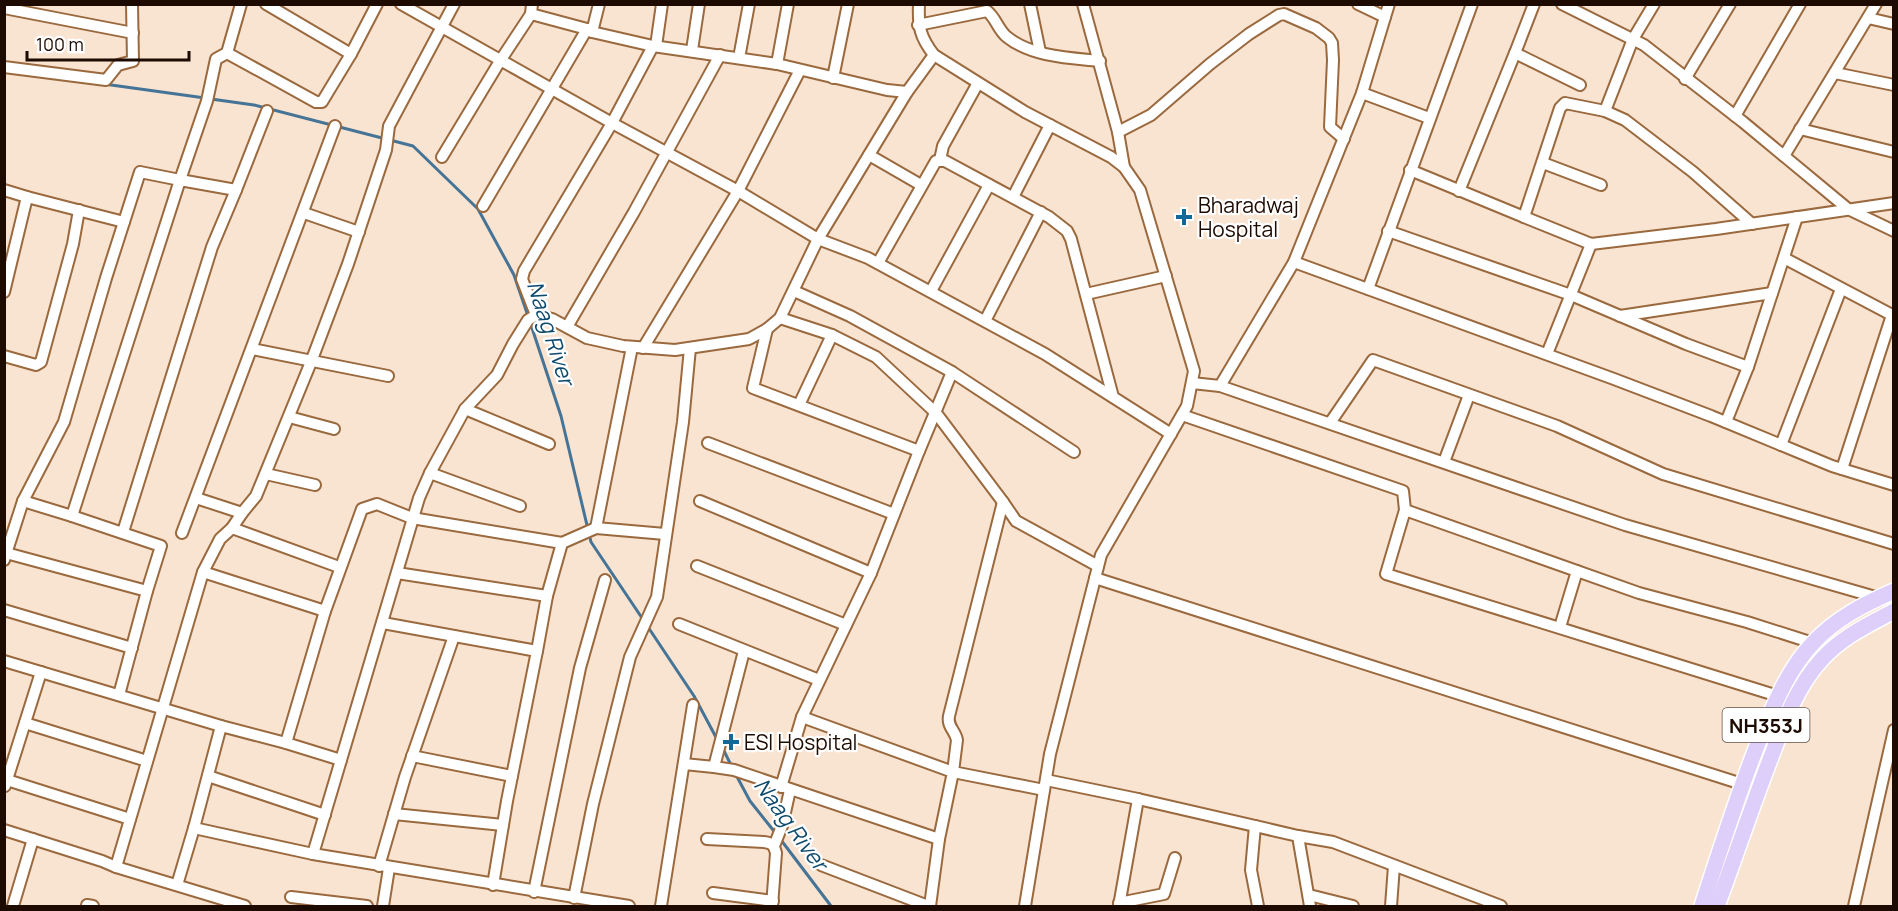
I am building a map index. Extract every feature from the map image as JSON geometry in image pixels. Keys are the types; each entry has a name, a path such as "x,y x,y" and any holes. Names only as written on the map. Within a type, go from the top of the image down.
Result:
{"highway":[{"name":"NH353J","path":"1702,906 1742,784 1778,696 1797,663 1813,643 1836,621 1886,595"},
{"name":"NH353J","path":"1717,906 1758,789 1795,700 1821,660 1833,648 1850,634 1893,611"}],"street":[{"path":"4,67 106,80 118,65 133,61 132,4"},
{"path":"72,516 207,101 216,59 227,53 241,4"},
{"path":"266,4 351,54"},
{"path":"227,53 319,103 325,98 351,54 377,4"},
{"path":"401,4 552,90 738,191 818,239 878,263 1045,354 1171,434"},
{"path":"116,867 202,572 220,539 256,496 266,474 311,362 359,232 386,150 388,131 454,4"},
{"path":"483,206 590,30 599,4"},
{"path":"313,854 419,498 465,409 496,375 513,344 532,317 522,274 612,123 654,46 662,4"},
{"path":"692,50 699,4"},
{"path":"740,58 749,4"},
{"path":"777,64 788,4"},
{"path":"833,78 848,4"},
{"path":"919,4 918,25 924,43 934,55 1124,167 1140,190 1194,371 1187,406 1101,555 1050,754 1025,906"},
{"path":"1030,4 1040,52"},
{"path":"1083,4 1118,132 1124,167"},
{"path":"1358,4 1385,17"},
{"path":"1220,386 1294,262 1362,93 1389,4"},
{"path":"1368,289 1472,4"},
{"path":"1459,191 1534,4"},
{"path":"1562,4 1644,45 1848,209 1893,231"},
{"path":"1605,111 1633,39 1654,4"},
{"path":"1685,79 1730,4"},
{"path":"1735,116 1800,4"},
{"path":"1784,156 1876,4"},
{"path":"4,8 133,33"},
{"path":"442,157 531,9 590,30 654,46 777,64 887,90 907,92"},
{"path":"918,25 987,11 1008,38 1018,44 1040,52 1100,61"},
{"path":"1118,132 1151,115 1249,34 1284,14 1316,28 1329,38 1332,44 1330,127 1344,139"},
{"path":"1868,18 1893,24"},
{"path":"1515,53 1580,85"},
{"path":"567,327 667,153 720,55"},
{"path":"532,317 552,319 586,338 637,347 675,350 749,339 767,329 780,318 818,239 907,92 934,55"},
{"path":"594,529 637,347 738,191 800,70"},
{"path":"1834,72 1893,85"},
{"path":"878,263 933,164 940,160 943,146 978,83"},
{"path":"1362,93 1429,118"},
{"path":"1524,217 1560,108 1565,103 1605,111 1625,120 1693,172 1752,224"},
{"path":"123,532 212,247 267,111"},
{"path":"1013,197 1050,125"},
{"path":"182,533 335,126"},
{"path":"1800,129 1893,152"},
{"path":"869,155 921,185"},
{"path":"940,160 1041,212 1067,231 1113,397"},
{"path":"1543,163 1601,185"},
{"path":"147,591 5,556 23,501 64,422 140,171 236,190"},
{"path":"1410,171 1592,244 1893,203"},
{"path":"931,291 989,185"},
{"path":"4,190 124,222"},
{"path":"4,292 27,197"},
{"path":"4,356 36,365 41,362 73,244 79,210"},
{"path":"985,321 1041,212"},
{"path":"304,213 359,232"},
{"path":"1726,422 1748,367 1797,217"},
{"path":"1388,231 1571,295 1686,344 1748,367"},
{"path":"1547,354 1592,244"},
{"path":"1784,258 1892,315 1842,469"},
{"path":"1294,262 1547,354 1842,469 1893,485"},
{"path":"1086,294 1166,276"},
{"path":"1781,445 1841,289"},
{"path":"794,291 850,316 952,372 1074,452"},
{"path":"1619,316 1772,293"},
{"path":"780,318 832,335 876,357 936,413 1016,521 1098,566"},
{"path":"767,329 753,388 919,451"},
{"path":"799,405 832,335"},
{"path":"574,898 593,804 630,657 657,597 683,422 690,348"},
{"path":"252,350 388,376"},
{"path":"1330,423 1373,360 1557,426 1663,474 1893,544"},
{"path":"713,893 772,904 776,843 782,826 786,788 802,717 871,573 952,372"},
{"path":"1192,383 1220,386 1625,525 1886,595"},
{"path":"1444,462 1469,394"},
{"path":"465,409 549,444"},
{"path":"1182,414 1403,490 1405,510 1386,574 1778,696"},
{"path":"289,417 334,429"},
{"path":"708,443 894,514"},
{"path":"430,473 520,506"},
{"path":"266,474 315,485"},
{"path":"196,498 237,520 339,567"},
{"path":"23,501 123,532 162,548 147,591 119,695"},
{"path":"700,501 871,573"},
{"path":"821,865 929,906 957,740 949,726 949,716 1003,502"},
{"path":"286,742 339,567 362,509 377,504 412,518 565,541 594,529 665,534"},
{"path":"1405,510 1639,593 1747,622 1813,643"},
{"path":"493,885 547,596 565,541"},
{"path":"697,566 846,625"},
{"path":"1560,627 1577,571"},
{"path":"202,572 325,611"},
{"path":"397,573 547,596"},
{"path":"1095,578 1742,784"},
{"path":"534,891 580,668 605,580"},
{"path":"4,610 132,648"},
{"path":"383,623 537,651"},
{"path":"679,624 819,680"},
{"path":"383,906 384,867 394,814 454,636"},
{"path":"714,767 744,651"},
{"path":"4,661 341,760"},
{"path":"41,672 6,783 130,819"},
{"path":"661,906 693,705"},
{"path":"802,717 953,772 1138,799 1333,842 1477,902 1501,906"},
{"path":"25,723 147,761"},
{"path":"177,885 221,726"},
{"path":"1854,906 1893,730"},
{"path":"412,756 512,776"},
{"path":"684,764 734,770 939,839"},
{"path":"208,776 325,815"},
{"path":"1138,799 1119,904 1162,901 1175,858"},
{"path":"394,814 503,825"},
{"path":"1254,826 1251,870 1258,906"},
{"path":"194,828 384,867 623,906"},
{"path":"4,830 246,906"},
{"path":"1298,836 1309,901 1353,906"},
{"path":"13,906 33,839"},
{"path":"707,839 776,843"},
{"path":"1391,906 1394,866"},
{"path":"291,897 309,903 367,906"},
{"path":"87,906 93,906"}],"waterway":[{"name":"Naag River","path":"104,84 205,98"},
{"name":"Naag River","path":"211,99 254,105 413,146 478,209 514,275 528,316"},
{"name":"Naag River","path":"530,322 561,416 591,542 644,621"},
{"name":"Naag River","path":"648,627 694,696 718,741"},
{"name":"Naag River","path":"723,749 732,767"},
{"name":"Naag River","path":"735,773 750,801 777,835"},
{"name":"Naag River","path":"781,840 831,906"}],"place":[{"name":"Bharadwaj Hospital","path":"1184,217"},
{"name":"ESI Hospital","path":"731,742"}]}
